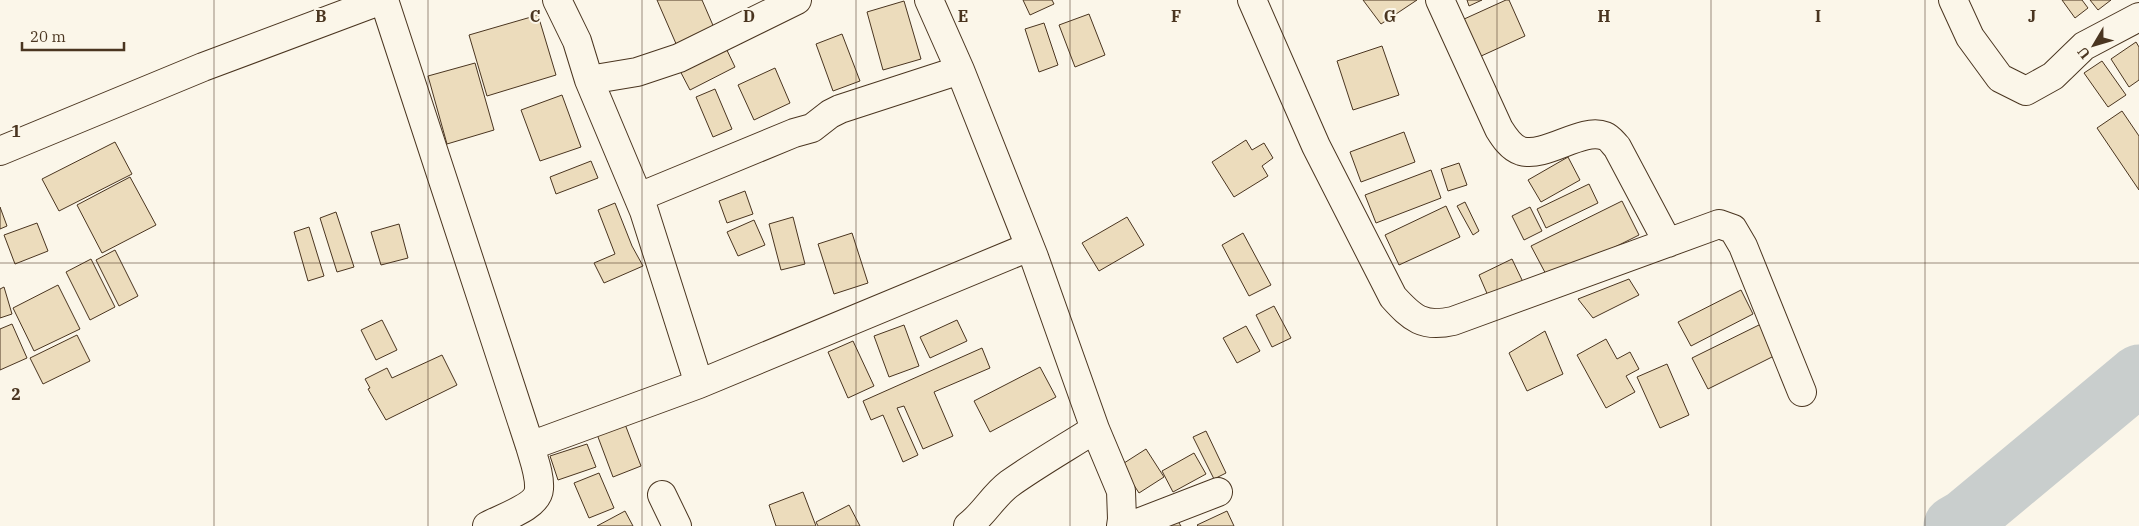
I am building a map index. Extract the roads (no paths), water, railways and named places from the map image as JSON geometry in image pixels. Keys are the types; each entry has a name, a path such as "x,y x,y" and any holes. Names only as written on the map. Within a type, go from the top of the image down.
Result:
{"street":[{"path":"0,151 203,67 383,0 530,446 538,477 539,491 529,505 487,526"},
{"path":"557,0 577,41 589,80 639,197 699,384"},
{"path":"589,80 637,72 679,58 798,0"},
{"path":"929,0 960,70 1029,247 1095,429 1121,491 1121,526"},
{"path":"1252,0 1316,146 1393,297 1409,315 1431,323 1440,324 1453,321 1719,224 1733,229 1743,246 1802,392"},
{"path":"1440,0 1499,129 1508,142 1520,151 1538,151 1596,134 1607,137 1617,147 1668,243"},
{"path":"1953,0 1970,37 2000,78 2026,91 2052,76 2084,46 2139,17"},
{"path":"639,197 794,133 812,128 840,109 960,70"},
{"path":"530,446 699,384 1029,247"},
{"path":"968,526 1009,484 1095,429"},
{"path":"1130,526 1218,492"},
{"path":"662,495 677,526"}],"waterway":[{"path":"1954,526 1966,519 2139,375"}]}
